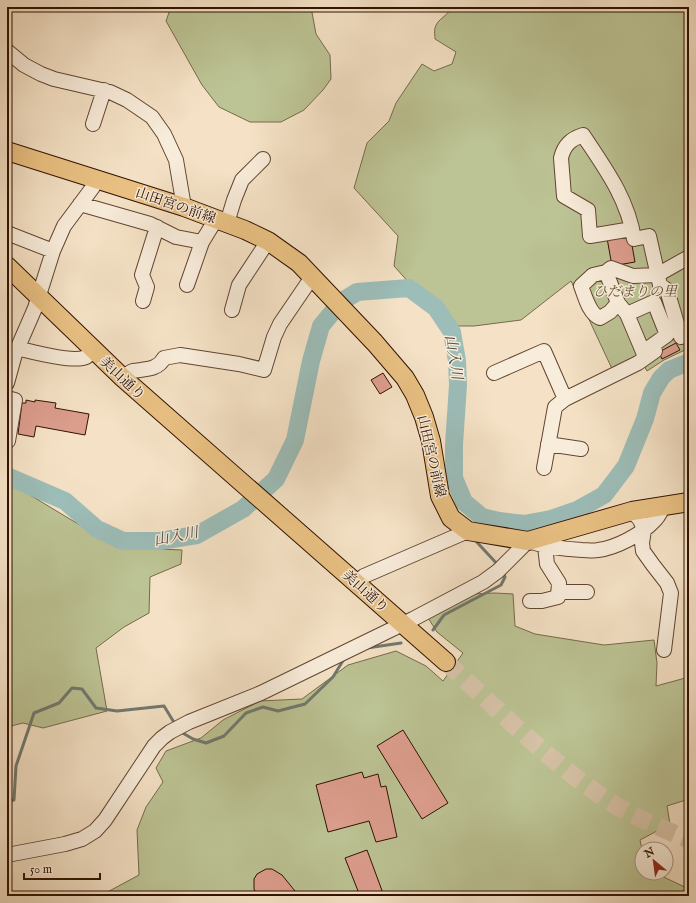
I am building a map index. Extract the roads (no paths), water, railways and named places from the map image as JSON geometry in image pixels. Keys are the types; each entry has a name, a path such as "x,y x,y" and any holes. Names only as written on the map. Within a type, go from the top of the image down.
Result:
{"main road":[{"name":"山田宮の前線","path":"7,150 184,207 222,221 268,241 299,263 347,313 405,378 415,395 424,416 431,441 440,496 451,518 471,532 536,544 632,511 689,502"},
{"name":"美山通り","path":"7,266 122,378 446,662"}],"street":[{"path":"7,51 24,65 41,74 54,79 104,90 127,100 146,112 156,121 176,160 184,207"},
{"path":"93,124 104,90"},
{"path":"627,314 654,302 662,296 650,236 634,239 632,229 627,210 611,176 583,135 571,139 562,153 561,158 564,196 588,210 590,236 632,229"},
{"path":"187,285 202,242 222,221 234,200 242,180 260,162"},
{"path":"7,383 13,351 35,308 53,251 64,226 93,187 96,178"},
{"path":"80,204 125,216 157,227 176,237 202,242"},
{"path":"143,300 147,287 142,275 157,227"},
{"path":"7,233 53,251"},
{"path":"232,310 239,285 268,241"},
{"path":"659,280 689,257"},
{"path":"544,468 555,407 565,399 638,363 667,344 685,336 667,290 659,280 633,276 611,268 606,272 593,275 581,286 592,312 600,318 610,312 618,303"},
{"path":"606,272 618,303 627,314 643,352"},
{"path":"122,378 132,371 146,370 162,363 164,358 180,356 239,364 264,370 274,337 280,324 312,277"},
{"path":"616,368 643,352 667,335 654,302"},
{"path":"13,351 71,358 86,357 94,350"},
{"path":"494,373 544,351 565,399"},
{"path":"7,398 15,400 8,441"},
{"path":"548,444 581,449"},
{"path":"7,855 65,844 82,839 95,831 105,820 154,746 162,738 178,728 261,693 403,624 483,582 536,544 565,549 597,550 619,544 644,530 655,521 664,506"},
{"path":"632,511 640,520 644,530 642,543 643,550 652,565 667,583 671,593 664,650"},
{"path":"356,582 364,576 471,532"},
{"path":"530,601 542,601 558,597 558,583 536,544"},
{"path":"558,592 587,592"}],"waterway":[{"name":"山入川","path":"7,476 65,501 97,529 123,541 160,541 197,535 243,509 276,479 295,440 311,361 321,326 341,302 357,292 409,288 436,308 452,332 457,361 458,385 454,445 454,478 464,502 482,517 524,524 551,519 577,510 604,495 626,466 645,419 652,393 661,378 669,370 689,362"},
{"path":"475,527 482,517"},
{"path":"473,538 499,566"},
{"path":"433,630 444,615 501,585 505,577 503,571"},
{"path":"367,648 401,643"},
{"path":"181,732 193,739 206,743 224,736 246,713 263,707 278,711 305,704 333,677 344,659"},
{"path":"7,801 14,800 16,766 34,713 59,703 72,688 82,689 96,708 117,711 164,706 175,724"}],"tunnel":[{"path":"446,662 542,750 583,783 624,810 689,840"}],"park label":[{"name":"ひだまりの里","path":"635,291"}]}
